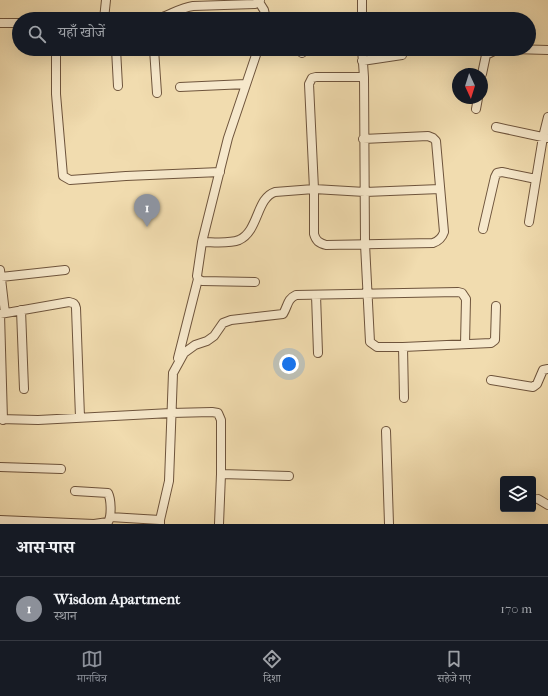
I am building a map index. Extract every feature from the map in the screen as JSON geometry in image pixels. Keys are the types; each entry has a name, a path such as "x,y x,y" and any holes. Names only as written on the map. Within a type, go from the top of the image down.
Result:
{"street":[{"path":"105,12 106,0"},
{"path":"362,0 362,12"},
{"path":"175,12 184,7 255,4 260,1 264,12"},
{"path":"0,23 12,23"},
{"path":"536,50 548,50"},
{"path":"56,56 56,94 63,176 66,179 220,172"},
{"path":"116,56 118,86"},
{"path":"154,56 157,93"},
{"path":"110,517 160,522 169,481 173,373 198,279 197,276 202,242 228,138 256,56"},
{"path":"362,56 364,77 363,139 365,244 370,342 373,346 377,347 491,343 495,340 496,306"},
{"path":"362,61 395,56"},
{"path":"483,68 486,56"},
{"path":"363,139 428,136 433,138 437,145 444,232 442,238 438,242 326,245 316,240 314,234 310,80 316,77 364,77"},
{"path":"180,87 246,84"},
{"path":"476,108 477,104"},
{"path":"529,222 536,179 546,138 548,117"},
{"path":"496,127 546,138"},
{"path":"483,229 497,173 502,172 536,179"},
{"path":"202,242 233,242 247,235 254,224 266,197 275,192 314,190 365,192 440,189"},
{"path":"64,270 0,273 2,314 2,420 38,420 171,413 218,413 221,420 219,524"},
{"path":"198,279 202,281 255,282"},
{"path":"176,365 184,353 195,345 207,341 214,336 224,323 230,320 279,315 285,311 288,301 296,295 462,293 466,300 464,344"},
{"path":"316,295 318,354"},
{"path":"2,314 69,302 75,304 80,417"},
{"path":"21,310 24,389"},
{"path":"403,347 404,398"},
{"path":"491,380 533,387 537,384 543,370 548,369"},
{"path":"386,431 389,524"},
{"path":"0,467 61,469"},
{"path":"221,474 289,476"},
{"path":"0,520 36,523 94,524 108,522 110,517 110,496 108,493 75,491"},
{"path":"538,499 548,505"}],"place":[{"name":"Wisdom Apartment","path":"147,227"}]}
